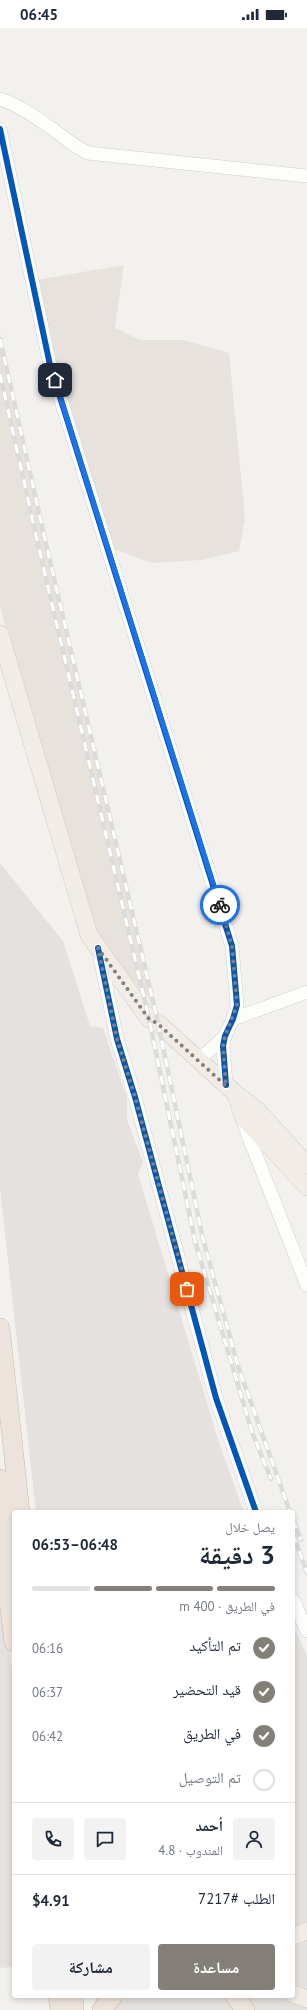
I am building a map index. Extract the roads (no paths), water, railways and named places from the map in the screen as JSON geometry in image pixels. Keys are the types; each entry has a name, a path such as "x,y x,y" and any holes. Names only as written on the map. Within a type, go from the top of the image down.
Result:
{"highway":[{"path":"0,1328 20,1510"},
{"path":"0,1479 12,1626"},
{"path":"56,2010 57,1998"},
{"path":"57,1998 60,2010"},
{"path":"73,1998 74,2010"},
{"path":"102,2010 111,1998"},
{"path":"236,1998 245,2010"}],"main road":[{"path":"0,634 35,754 64,894 72,920 80,934 98,948 149,1019 158,1024 231,1090 257,1110 307,1165"},
{"path":"231,1090 243,1117 307,1187"}],"street":[{"path":"0,99 24,111 53,129 79,149 88,153 307,176"},
{"path":"0,129 50,365 232,946 237,1005 233,1019 225,1036 223,1046 231,1090"},
{"path":"98,948 117,1039 135,1097 216,1398 255,1510"},
{"path":"233,1019 307,992"},
{"path":"198,1061 225,1036"},
{"path":"243,1117 248,1135 307,1286"},
{"path":"295,1604 307,1631"}],"railway":[{"path":"0,339 46,544 158,1023 203,1239 238,1366 289,1510"},
{"path":"0,374 37,540 149,1019 195,1241 252,1432 271,1479"},
{"path":"295,1525 301,1540"},
{"path":"295,1540 307,1573"}]}
